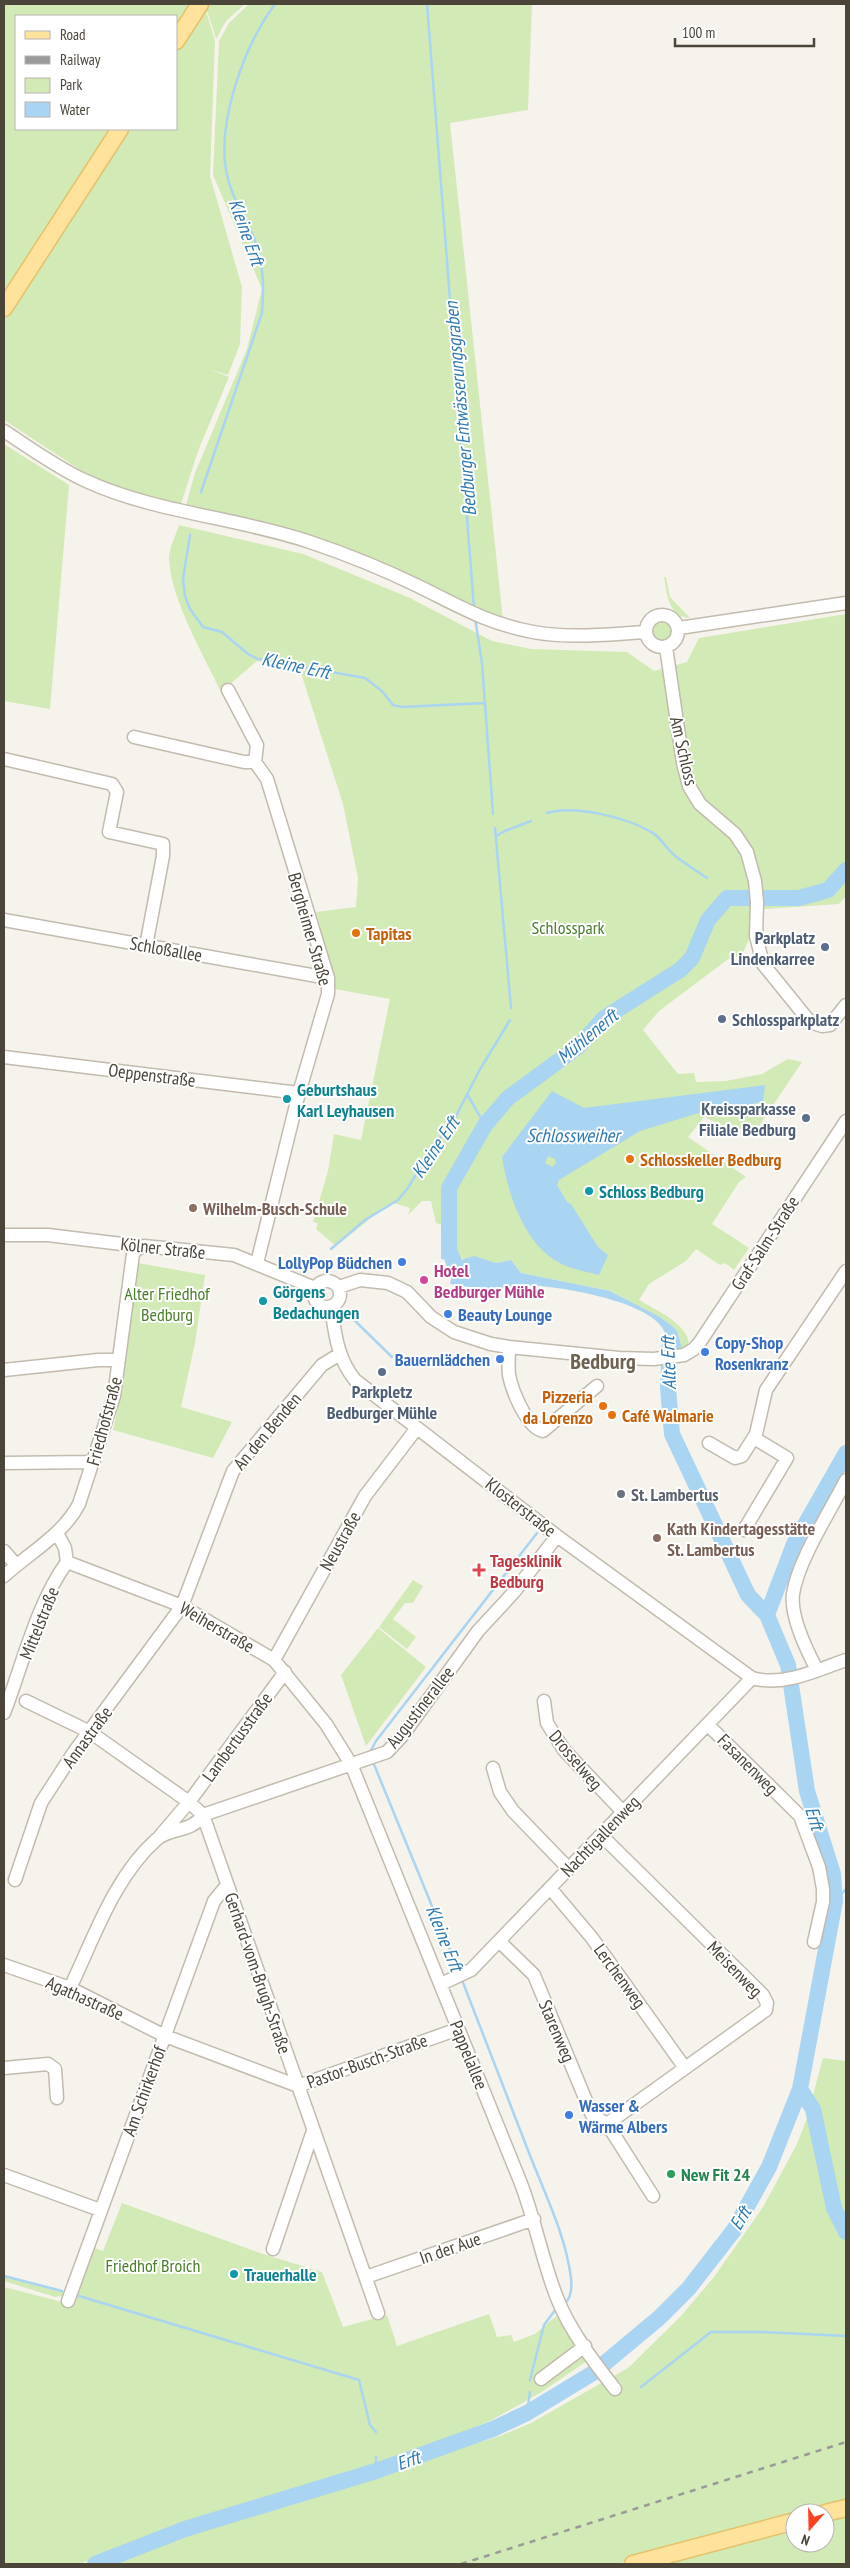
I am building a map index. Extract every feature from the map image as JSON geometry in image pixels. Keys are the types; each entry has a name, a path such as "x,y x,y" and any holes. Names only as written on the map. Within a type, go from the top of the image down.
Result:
{"main road":[{"path":"178,38 200,4"},
{"path":"4,308 119,130"},
{"path":"633,2564 785,2524"}],"street":[{"path":"4,431 84,480 130,497 229,520 308,542 364,562 417,586 469,613 497,623 534,632 577,635 646,632"},
{"path":"679,628 846,603"},
{"path":"663,614 673,618 679,628 676,640 666,647 655,646 650,642 646,632 650,619 663,614"},
{"name":"Am Schloss","path":"666,647 682,763 689,786 700,804 736,834 749,857 757,902 758,952 763,964 778,985 810,1022 822,1026 830,1025 846,1005"},
{"name":"Bergheimer Straße","path":"228,690 257,745 255,762 267,779 328,978 328,994 299,1093 257,1263"},
{"path":"134,737 244,762 255,762"},
{"path":"4,759 112,784 116,792 109,832 162,844 163,856 146,946"},
{"name":"Schloßallee","path":"4,920 328,978"},
{"name":"Oeppenstraße","path":"4,1057 299,1093"},
{"name":"Graf-Salm-Straße","path":"509,1347 619,1358 654,1359 676,1357 688,1353 700,1342 846,1121"},
{"name":"Kölner Straße","path":"4,1235 48,1235 130,1245 137,1249 144,1246 234,1256 257,1263 315,1288"},
{"name":"Friedhofstraße","path":"4,1576 57,1533 69,1521 80,1504 114,1396 133,1254 137,1249"},
{"path":"710,1443 734,1458 742,1456 754,1438 766,1390 846,1271"},
{"path":"329,1280 339,1287 340,1299 330,1307 322,1306 316,1300 315,1288 321,1282 329,1280"},
{"path":"339,1287 360,1280 388,1283 407,1292 431,1317 454,1332 491,1344 509,1347 509,1374 513,1389 526,1416 539,1430 543,1431 597,1386"},
{"name":"Klosterstraße","path":"330,1307 340,1354 345,1368 355,1380 538,1521 752,1678"},
{"name":"An den Benden","path":"182,1606 233,1471 322,1366 340,1354"},
{"path":"4,1370 98,1360 119,1360"},
{"name":"Neustraße","path":"274,1660 365,1496 417,1428"},
{"path":"744,1530 787,1458 754,1438"},
{"path":"4,1463 94,1462"},
{"path":"812,1671 793,1595 800,1570 846,1480"},
{"path":"57,1533 65,1548 67,1562"},
{"name":"Augustinerallee","path":"158,1838 197,1824 203,1815 387,1752 402,1736 478,1631 514,1592 554,1533"},
{"path":"4,1551 16,1565"},
{"name":"Weiherstraße","path":"67,1562 182,1606 274,1660 326,1724 351,1764"},
{"name":"Mittelstraße","path":"4,1713 38,1621 58,1574 67,1562"},
{"name":"Annastraße","path":"15,1880 41,1803 74,1752 182,1606"},
{"path":"752,1678 764,1681 780,1680 846,1660"},
{"name":"Lambertusstraße","path":"189,1802 285,1672"},
{"name":"Nachtigallenweg","path":"441,1984 460,1977 499,1940 752,1678"},
{"path":"26,1701 90,1732 189,1802 203,1815"},
{"name":"Drosselweg","path":"544,1701 547,1724 564,1750 622,1812"},
{"name":"Fasanenweg","path":"708,1725 800,1816 819,1866 823,1888 823,1902 814,1942"},
{"name":"Pappelallee","path":"351,1764 534,2219 561,2305 585,2346 615,2389"},
{"path":"493,1768 500,1792 513,1811 569,1868"},
{"name":"Augustinerallee","path":"70,1988 120,1886 131,1869 189,1802"},
{"name":"Gerhard-vom-Brugh-Straße","path":"203,1815 378,2313"},
{"name":"Meisenweg","path":"601,1835 763,1995 767,2003 766,2010 607,2124"},
{"name":"Am Schirkerhof","path":"68,2301 214,1901 227,1884"},
{"name":"Lerchenweg","path":"550,1888 592,1938 686,2068"},
{"name":"Starenweg","path":"499,1940 534,1975 592,2115 607,2124 653,2196"},
{"name":"Agathastraße","path":"4,1965 70,1988 165,2036"},
{"name":"Pastor-Busch-Straße","path":"165,2036 298,2086 458,2029"},
{"path":"4,2068 48,2064 55,2069 57,2098"},
{"path":"272,2248 313,2131"},
{"path":"4,2175 100,2210"},
{"name":"In der Aue","path":"366,2277 534,2219"},
{"path":"541,2379 585,2346"}],"green space":[{"path":"4,4 195,4 178,30 178,15 15,15 15,130 113,130 4,297"},
{"path":"204,4 215,41 210,176 242,287 240,344 228,375 209,369 229,377 198,451 181,504 133,493 88,475 4,420 4,317 124,130 178,130 178,45"},
{"path":"205,4 245,4 226,21 216,39"},
{"path":"249,4 532,4 528,110 450,123 503,620 467,606 365,555 321,539 277,526 186,505 195,473 247,349 262,289 213,175 219,41 229,23"},
{"path":"4,444 69,485 50,709 4,701"},
{"name":"Schlosspark","path":"179,525 303,554 410,598 492,641 531,649 627,652 654,671 687,662 699,638 846,614 846,896 839,904 752,910 750,937 741,957 731,957 659,1011 643,1030 678,1074 694,1073 696,1082 726,1081 762,1074 788,1059 802,1062 759,1126 732,1130 704,1117 688,1137 746,1177 739,1182 712,1224 749,1248 734,1270 725,1263 720,1265 696,1249 686,1261 649,1284 639,1300 677,1324 687,1337 689,1345 682,1348 677,1331 660,1317 610,1291 521,1273 511,1260 496,1263 458,1258 451,1251 448,1227 436,1223 431,1201 422,1201 408,1215 410,1208 394,1203 376,1214 336,1246 316,1229 318,1223 313,1222 328,1171 334,1134 361,1140 390,999 335,989 332,970 316,912 356,907 358,878 343,804 300,670 257,661 221,692 189,626 175,591 169,554"},
{"path":"664,577 666,577 670,597 690,618 677,614 673,609 668,597"},
{"path":"663,619 671,623 675,631 671,639 663,643 655,639 651,631 655,623"},
{"name":"Alter Friedhof Bedburg","path":"138,1263 205,1275 195,1343 181,1407 232,1422 213,1458 113,1430 122,1390"},
{"path":"413,1580 423,1586 413,1603 405,1603 393,1619 416,1637 407,1649 379,1627"},
{"path":"378,1628 426,1667 366,1746 341,1675"},
{"path":"823,2058 846,2061 846,2501 835,2504 785,2503 785,2518 616,2564 108,2564 185,2534 500,2436 531,2423 628,2368 681,2316 714,2277 763,2207 797,2144 807,2118"},
{"name":"Friedhof Broich","path":"122,2203 263,2254 322,2272 343,2327 387,2315 397,2346 489,2314 497,2337 511,2335 514,2342 535,2334 560,2313 587,2361 540,2393 490,2421 368,2471 185,2525 79,2564 4,2564 4,2287 74,2305 95,2248 103,2251"},
{"path":"4,2277 66,2293 55,2297 4,2281"},
{"path":"846,2515 846,2564 645,2564 785,2529 785,2553 835,2553 835,2518"}],"water":[{"name":"Schlossweiher","path":"765,1085 763,1101 715,1116 705,1116 702,1112 640,1131 559,1180 557,1185 567,1202 571,1204 598,1247 608,1255 599,1275 566,1266 540,1248 521,1220 514,1204 502,1157 552,1091 584,1108","holes":["548,1156 555,1159 556,1163 552,1167 545,1163"]},
{"path":"442,1226 448,1227 451,1251 461,1260 474,1256 496,1263 511,1260 521,1273 610,1291 660,1317 672,1326 677,1331 682,1348 665,1352 666,1335 654,1319 620,1302 576,1291 537,1286 517,1285 484,1292 481,1289 450,1284 455,1261 441,1259"}],"waterway":[{"name":"Kleine Erft","path":"201,492 262,313 263,284 260,257 254,238 230,187 225,158 225,136 229,112 243,64 264,21 275,4"},
{"name":"Bedburger Entwässerungsgraben","path":"427,4 474,608"},
{"name":"Kleine Erft","path":"190,535 183,579 185,596 190,609 203,627 222,632 248,654 258,659 365,678 382,691 393,705 402,707 485,703"},
{"name":"Bedburger Entwässerungsgraben","path":"475,618 482,663 493,814"},
{"path":"547,813 572,810 600,814 641,827 654,834 677,857 707,878"},
{"path":"496,836 531,821"},
{"path":"495,828 511,1008"},
{"name":"Mühlenerft","path":"474,1269 456,1267 449,1250 449,1188 485,1125 508,1098 579,1046 604,1018 680,970 692,958 708,920 727,898 799,898 828,890 846,870"},
{"name":"Kleine Erft","path":"331,1249 365,1220 398,1200 408,1188 431,1149 453,1122 479,1071 510,1020"},
{"path":"467,1094 485,1125"},
{"name":"Kleine Erft","path":"347,1313 392,1357"},
{"name":"Alte Erft","path":"670,1341 668,1388 672,1434 748,1595 767,1615"},
{"name":"Erft","path":"95,2564 185,2529 376,2471 493,2429 527,2413 593,2373 659,2318 689,2288 734,2230 769,2167 800,2089 835,1901 833,1874 807,1791 788,1665 767,1615 794,1544 846,1453"},
{"name":"Kleine Erft","path":"370,1752 376,1741 537,1533"},
{"name":"Kleine Erft","path":"373,1762 459,1972"},
{"path":"835,1901 846,1889"},
{"name":"Kleine Erft","path":"462,1980 565,2247 571,2281 570,2295 565,2303"},
{"path":"800,2089 813,2109 834,2208 846,2232"},
{"path":"4,2276 62,2291"},
{"path":"79,2296 359,2380 370,2425 376,2432"},
{"name":"Kleine Erft","path":"530,2380 544,2325 556,2309"},
{"path":"641,2387 711,2332 762,2332 846,2336"},
{"name":"Kleine Erft","path":"527,2413 530,2392"},
{"path":"376,2457 376,2471"}],"railway":[{"path":"461,2564 846,2442"}],"place":[{"name":"Tapitas","path":"356,933"},
{"name":"Parkplatz Lindenkarree","path":"825,947"},
{"name":"Schlossparkplatz","path":"722,1019"},
{"name":"Geburtshaus Karl Leyhausen","path":"287,1099"},
{"name":"Kreissparkasse Filiale Bedburg","path":"806,1118"},
{"name":"Schlosskeller Bedburg","path":"630,1159"},
{"name":"Schloss Bedburg","path":"589,1191"},
{"name":"Wilhelm-Busch-Schule","path":"193,1208"},
{"name":"LollyPop Büdchen","path":"402,1262"},
{"name":"Hotel Bedburger Mühle","path":"424,1280"},
{"name":"Görgens Bedachungen","path":"263,1301"},
{"name":"Beauty Lounge","path":"448,1314"},
{"name":"Copy-Shop Rosenkranz","path":"705,1352"},
{"name":"Bauernlädchen","path":"500,1359"},
{"name":"Parkpletz Bedburger Mühle","path":"382,1372"},
{"name":"Pizzeria da Lorenzo","path":"603,1406"},
{"name":"Café Walmarie","path":"612,1415"},
{"name":"St. Lambertus","path":"621,1494"},
{"name":"Kath Kindertagesstätte St. Lambertus","path":"657,1538"},
{"name":"Tagesklinik Bedburg","path":"479,1570"},
{"name":"Wasser & Wärme Albers","path":"569,2115"},
{"name":"New Fit 24","path":"671,2174"},
{"name":"Trauerhalle","path":"234,2274"}],"district":[{"name":"Bedburg","path":"603,1361"}]}
